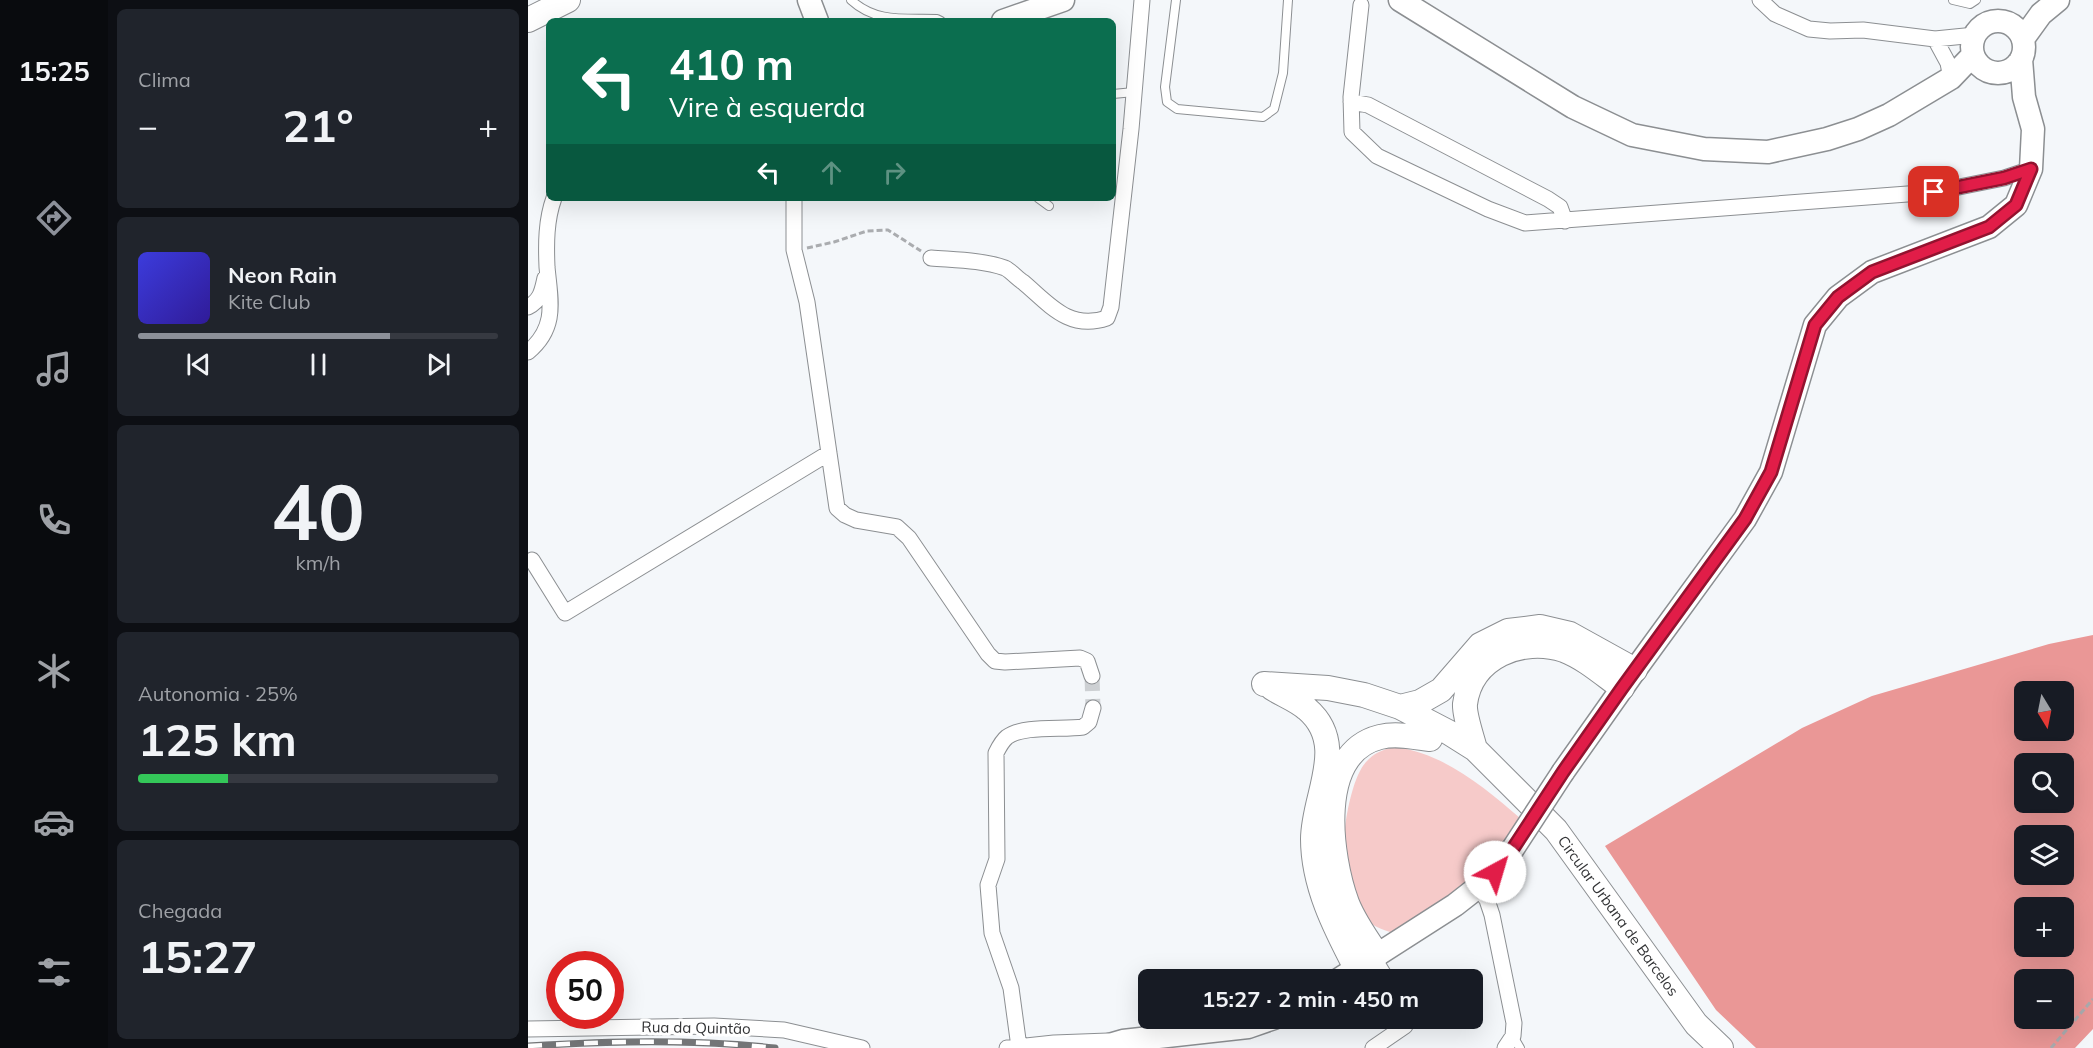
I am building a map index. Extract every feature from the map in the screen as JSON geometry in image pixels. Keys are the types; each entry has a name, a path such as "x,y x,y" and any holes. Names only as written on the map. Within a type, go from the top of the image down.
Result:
{"main road":[{"path":"528,20 568,0"},
{"path":"809,0 816,18"},
{"path":"1012,18 1063,0"},
{"path":"1400,0 1573,107 1632,135 1704,149 1768,152 1827,139 1889,116 1951,78 1980,57"},
{"path":"1980,57 2010,69 2018,40 2049,7"},
{"path":"1361,965 1478,888 1512,850 1628,679 1745,519 1771,472 1815,325 1838,297 1872,272 1989,227 2016,205 2031,169 2033,129 2024,97 2018,40 1994,21 1980,28 1980,57 2024,97"},
{"path":"1400,707 1420,702 1441,690 1480,645 1508,631 1540,627 1570,634 1628,679"},
{"path":"1475,749 1465,705 1472,682 1490,659 1513,648 1538,645 1565,650 1593,667 1628,679"},
{"path":"1296,687 1264,684 1306,708 1321,726 1326,740 1327,766 1315,819 1314,856 1321,890 1330,916 1361,965"},
{"name":"Circular Urbana de Barcelos","path":"1296,687 1344,691 1400,707 1475,749 1556,830 1696,1024 1721,1048"},
{"name":"Circular Urbana de Barcelos","path":"1296,687 1386,718 1430,739 1513,787"},
{"path":"1361,965 1333,852 1332,820 1338,782 1357,748 1368,741 1395,735 1430,739"},
{"path":"1099,1048 1123,1041 1213,1039 1242,1029"}],"street":[{"path":"931,258 980,263 1007,269 1057,312 1069,318 1084,322 1097,322 1107,318 1111,307 1142,0"},
{"path":"1760,0 1775,14 1809,29 1863,30 1935,39 1980,57"},
{"path":"1360,5 1351,102 1352,132 1377,156 1488,209 1525,224 1934,192 2004,178 2031,169"},
{"path":"1935,39 1948,63 1951,78"},
{"path":"1351,102 1368,105 1548,199 1560,207 1564,221"},
{"path":"528,351 536,345 548,325 551,309 547,266 547,228 553,201"},
{"path":"794,201 794,250 807,302 837,508 844,515 856,520 897,527 909,538 995,661 1080,658 1087,661 1092,676"},
{"path":"528,307 536,302 542,293 547,266"},
{"path":"532,560 565,613 829,453"},
{"path":"1093,708 1089,722 1083,727 1013,733 1005,738 996,753 997,859 988,885 993,933 1011,988 1013,1047 1123,1041"},
{"path":"1478,888 1487,900 1492,915 1514,1023 1513,1044"},
{"name":"Rua da Quintão","path":"528,1029 714,1026 784,1030 862,1048"},
{"path":"1373,1048 1400,1029"}],"lane":[{"path":"850,0 859,8 879,17 908,18"},
{"path":"1176,0 1166,87 1167,102 1177,110 1263,117 1274,109 1283,73 1287,0"},
{"path":"1953,0 1970,4 1976,0"},
{"path":"1116,94 1134,92"},
{"path":"1042,201 1049,206"}],"path":[{"path":"794,250 834,242 867,231 888,230 931,258"},
{"path":"2051,1048 2093,999"}],"shaded area":[{"path":"2093,635 2093,1029 2075,1048 1756,1048 1716,1010 1605,846 1802,728 1872,696 2049,644"},
{"path":"1394,747 1412,750 1445,763 1477,783 1520,818 1497,855 1467,887 1393,933 1374,925 1360,910 1346,861 1344,837 1349,803 1362,768 1375,754"}],"tunnel":[{"path":"1092,676 1093,708"}],"railway":[{"path":"528,1046 652,1042 713,1043 775,1048"}],"route":[{"path":"1495,872 1622,688 1745,519 1771,472 1815,325 1838,297 1872,272 1989,227 2016,205 2031,169 2004,178 1934,192"}]}
